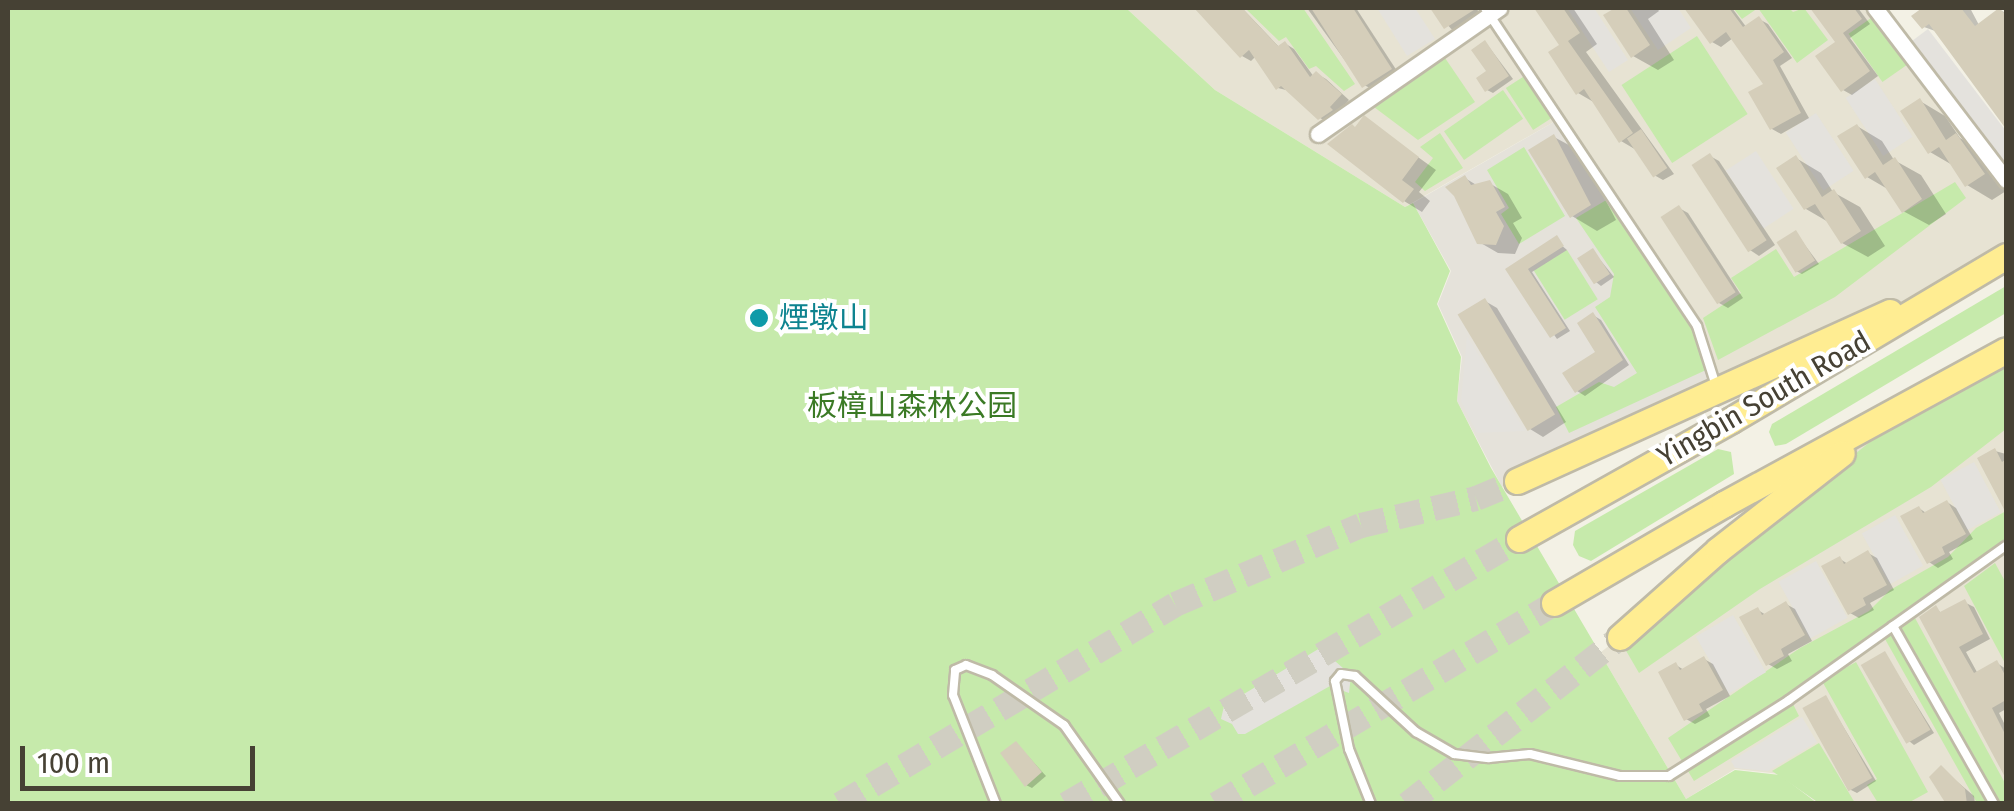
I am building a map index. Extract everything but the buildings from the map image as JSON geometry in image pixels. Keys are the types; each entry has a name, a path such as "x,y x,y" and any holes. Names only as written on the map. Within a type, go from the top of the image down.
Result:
{"main road":[{"name":"Yingbin South Road","path":"1519,540 2006,256"},
{"path":"1517,481 1718,392 1854,325 2006,273"},
{"path":"1554,604 2006,350"},
{"path":"1620,636 1718,550 1898,410"}],"street":[{"path":"1875,8 2006,180"},
{"path":"1318,134 1491,10"}],"lane":[{"path":"1491,10 1697,326 1718,392"},
{"path":"1371,804 1349,749 1334,682 1342,674 1355,676 1416,732 1454,754 1489,758 1530,754 1620,776 1653,778 1678,772 2006,546"},
{"path":"1894,626 1994,804"},
{"path":"996,804 951,688 955,670 966,666 992,675 1064,725 1120,804"}],"shaded area":[{"path":"1126,8 1874,8 2006,182 2006,255 1718,391 1559,119 1405,207 1215,90"},
{"path":"1377,8 1415,8 1435,39 1407,56"},
{"path":"1567,8 1594,8 1628,60 1609,72"},
{"path":"1630,8 1678,8 1691,28 1658,50"},
{"path":"1928,29 2006,131 2006,171 1908,44"},
{"path":"1875,79 1913,137 1883,156 1846,98"},
{"path":"1816,113 1854,171 1823,190 1786,133"},
{"path":"1559,119 1697,326 1717,391 1502,487 1457,401 1462,357 1438,304 1451,271 1413,203"},
{"path":"1756,151 1794,209 1763,228 1726,171"},
{"path":"1467,336 1525,431 1477,433 1461,401"},
{"path":"2006,350 2006,803 1818,803 1780,774 1735,769 1686,799 1600,653 1898,411"},
{"path":"1974,462 2001,512 1967,530 1940,480"},
{"path":"1895,515 1923,566 1890,584 1862,533"},
{"path":"1816,561 1848,618 1810,639 1778,582"},
{"path":"1733,615 1766,672 1729,694 1696,636"},
{"path":"1320,648 1351,675 1349,693 1330,686 1245,734 1238,734 1232,724 1221,719 1224,706"},
{"path":"1802,717 1817,742 1768,771 1735,768 1731,761"}],"green space":[{"name":"板樟山森林公园","path":"8,8 1126,8 1215,90 1405,207 1413,203 1450,271 1437,304 1461,357 1457,401 1491,468 1686,799 1735,770 1780,775 1817,803 8,803"},
{"path":"1245,8 1303,8 1355,84 1344,91 1316,66 1309,69 1286,37 1279,41"},
{"path":"1733,8 1758,8 1742,19"},
{"path":"1758,8 1789,8 1793,12 1804,8 1828,40 1797,63"},
{"path":"1874,16 1908,64 1882,82 1849,34"},
{"path":"1697,36 1748,114 1672,163 1622,85"},
{"path":"1443,55 1475,102 1418,140 1370,104"},
{"path":"1526,75 1553,117 1533,130 1506,88"},
{"path":"1503,90 1523,119 1464,160 1444,131"},
{"path":"1440,133 1463,168 1425,191 1415,182 1433,158 1420,147"},
{"path":"1524,147 1565,216 1519,244 1501,214 1509,208 1487,170"},
{"path":"1955,182 1966,198 1835,297 1718,360 1703,318 1741,293 1731,278 1776,249 1794,277"},
{"path":"1608,199 1694,328 1706,370 1569,433 1556,407 1599,382 1614,387 1637,373 1595,307 1610,297 1614,274 1576,218"},
{"path":"1567,250 1598,299 1565,320 1534,271"},
{"path":"2006,286 2006,313 1786,444 1775,446 1769,432 1772,424"},
{"path":"2006,359 2006,429 1931,487 1760,589 1639,673 1621,642 1901,417"},
{"path":"1718,449 1731,452 1734,474 1591,561 1579,556 1573,545 1575,531"},
{"path":"2006,511 2006,540 1788,694 1799,716 1694,781 1668,738 1800,648 1869,611 1890,590 1948,557 1976,528"},
{"path":"1995,563 2006,583 2006,665 1964,586"},
{"path":"1915,618 2006,785 2006,803 1977,803 1885,639"},
{"path":"1856,662 1928,792 1908,803 1878,803 1867,785 1877,779 1822,681"},
{"path":"1819,743 1855,803 1819,803 1772,771"}],"tunnel":[{"path":"840,804 1175,604 1361,525 1476,498 1517,481"},
{"path":"1066,804 1519,539"},
{"path":"1216,804 1554,603"},
{"path":"1407,804 1620,637"}],"place":[{"name":"煙墩山","path":"759,318"}]}
